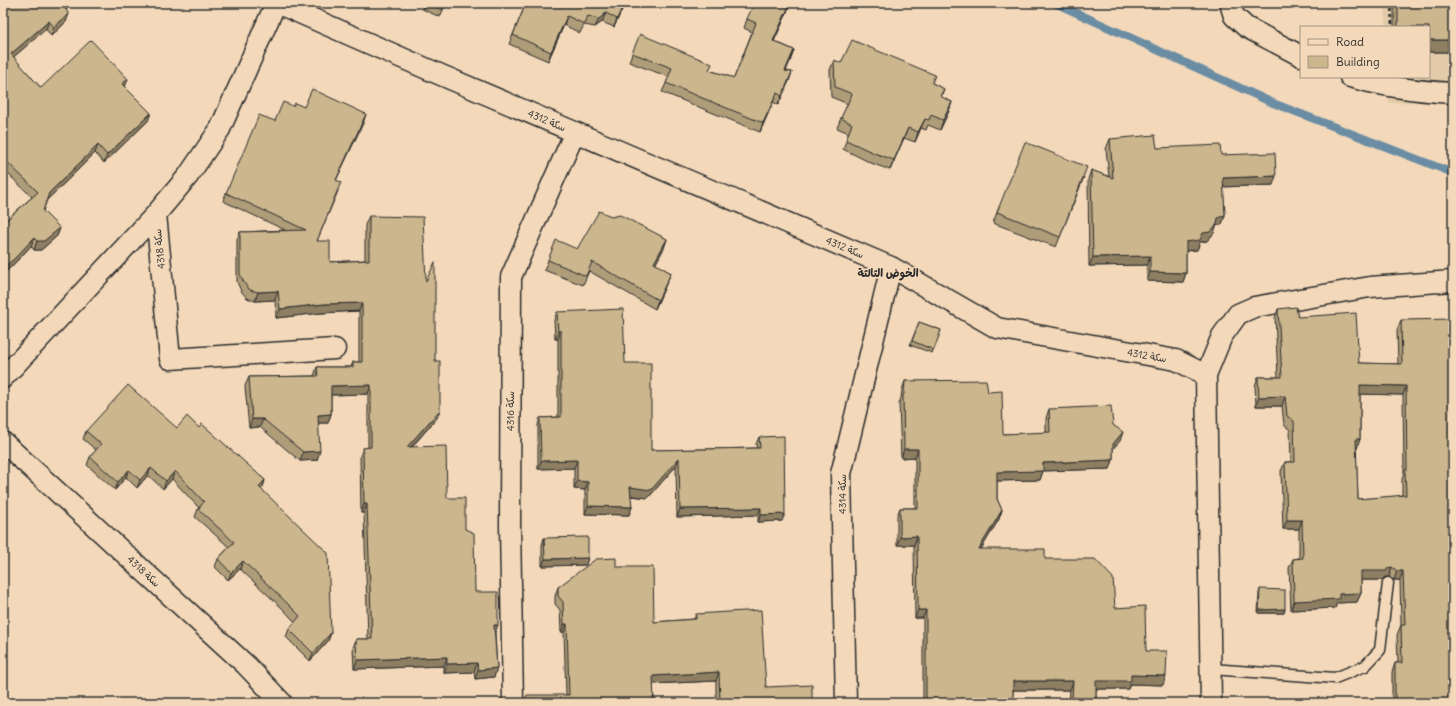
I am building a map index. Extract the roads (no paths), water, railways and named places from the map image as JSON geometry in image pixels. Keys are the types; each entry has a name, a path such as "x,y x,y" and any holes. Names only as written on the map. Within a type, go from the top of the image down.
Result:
{"street":[{"name":"سكة 4312","path":"276,3 891,267 997,328 1176,360 1206,375"},
{"path":"3,378 156,214 188,176 220,129 276,3"},
{"path":"1230,3 1234,16 1246,27 1300,55"},
{"path":"1354,78 1394,88 1453,93"},
{"name":"سكة 4316","path":"514,703 510,525 511,277 575,132"},
{"name":"سكة 4318","path":"156,214 170,359 335,349"},
{"name":"سكة 4314","path":"846,703 841,474 891,267"},
{"path":"1211,703 1206,375 1222,336 1238,314 1254,307 1370,287 1453,281"},
{"name":"سكة 4318","path":"3,442 246,665 282,703"}],"lane":[{"path":"1211,669 1335,678 1365,666 1380,650 1388,583"}],"waterway":[{"path":"1055,3 1273,103 1453,173"}],"district":[{"name":"الخوض الثالثة","path":"888,273"}]}
